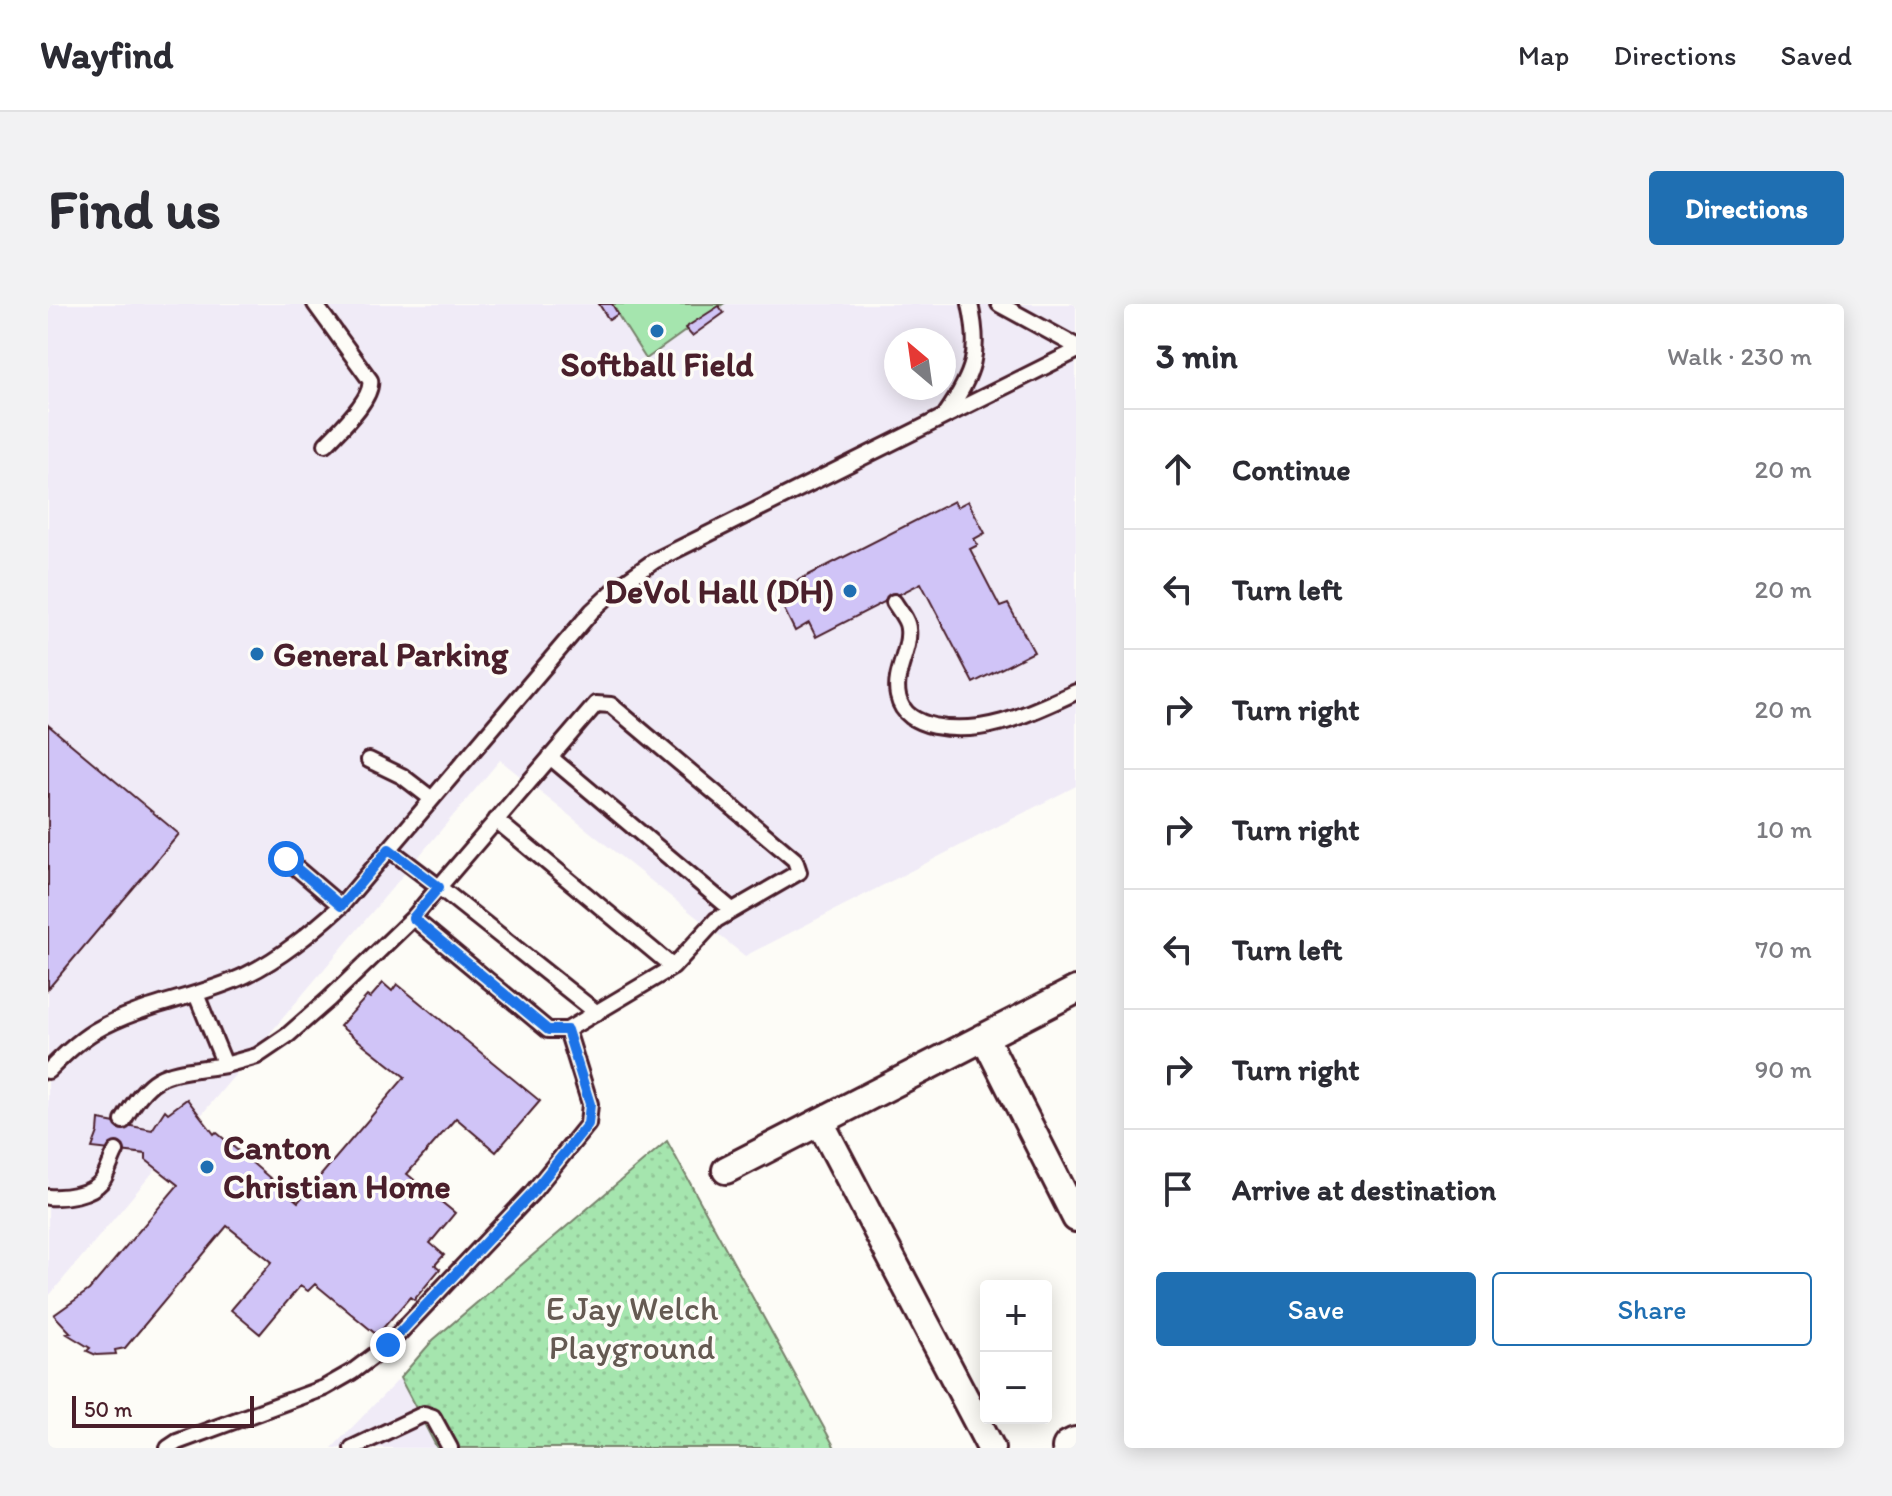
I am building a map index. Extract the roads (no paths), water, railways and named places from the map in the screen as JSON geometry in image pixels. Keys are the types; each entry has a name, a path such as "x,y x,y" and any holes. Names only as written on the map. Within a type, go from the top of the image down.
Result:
{"street":[{"path":"726,1170 1076,990"},
{"path":"985,1038 1076,1218"},
{"path":"820,1122 991,1448"},
{"path":"1070,1448 1076,1445"}],"lane":[{"path":"315,304 370,380 371,386 367,397 326,444"},
{"path":"946,414 971,373 976,355 976,331 970,304"},
{"path":"999,304 1076,349"},
{"path":"48,1071 72,1046 97,1030 127,1016 246,975 314,931 341,906 592,611 619,586 654,561 1076,349"},
{"path":"894,602 909,630 899,674 898,697 908,714 916,720 950,729 992,726 1076,692"},
{"path":"123,1121 137,1095 150,1082 169,1074 225,1065 257,1056 288,1035 329,999 413,918 596,704 611,705 795,860 799,872 716,920 673,967 567,1030 548,1030 413,918"},
{"path":"550,757 732,910"},
{"path":"369,760 402,776 432,799"},
{"path":"496,820 673,967"},
{"path":"389,849 597,1013"},
{"path":"286,859 341,906"},
{"path":"196,994 225,1065"},
{"path":"168,1448 324,1388 388,1345 532,1193 588,1124 590,1104 567,1030"},
{"path":"48,1197 64,1198 84,1192 102,1181 116,1151"},
{"path":"352,1448 424,1414 433,1417 450,1448"}],"place":[{"name":"Softball Field","path":"657,331"},
{"name":"DeVol Hall (DH)","path":"850,591"},
{"name":"General Parking","path":"257,654"},
{"name":"Canton Christian Home","path":"207,1167"}],"park label":[{"name":"E Jay Welch Playground","path":"632,1328"}]}
